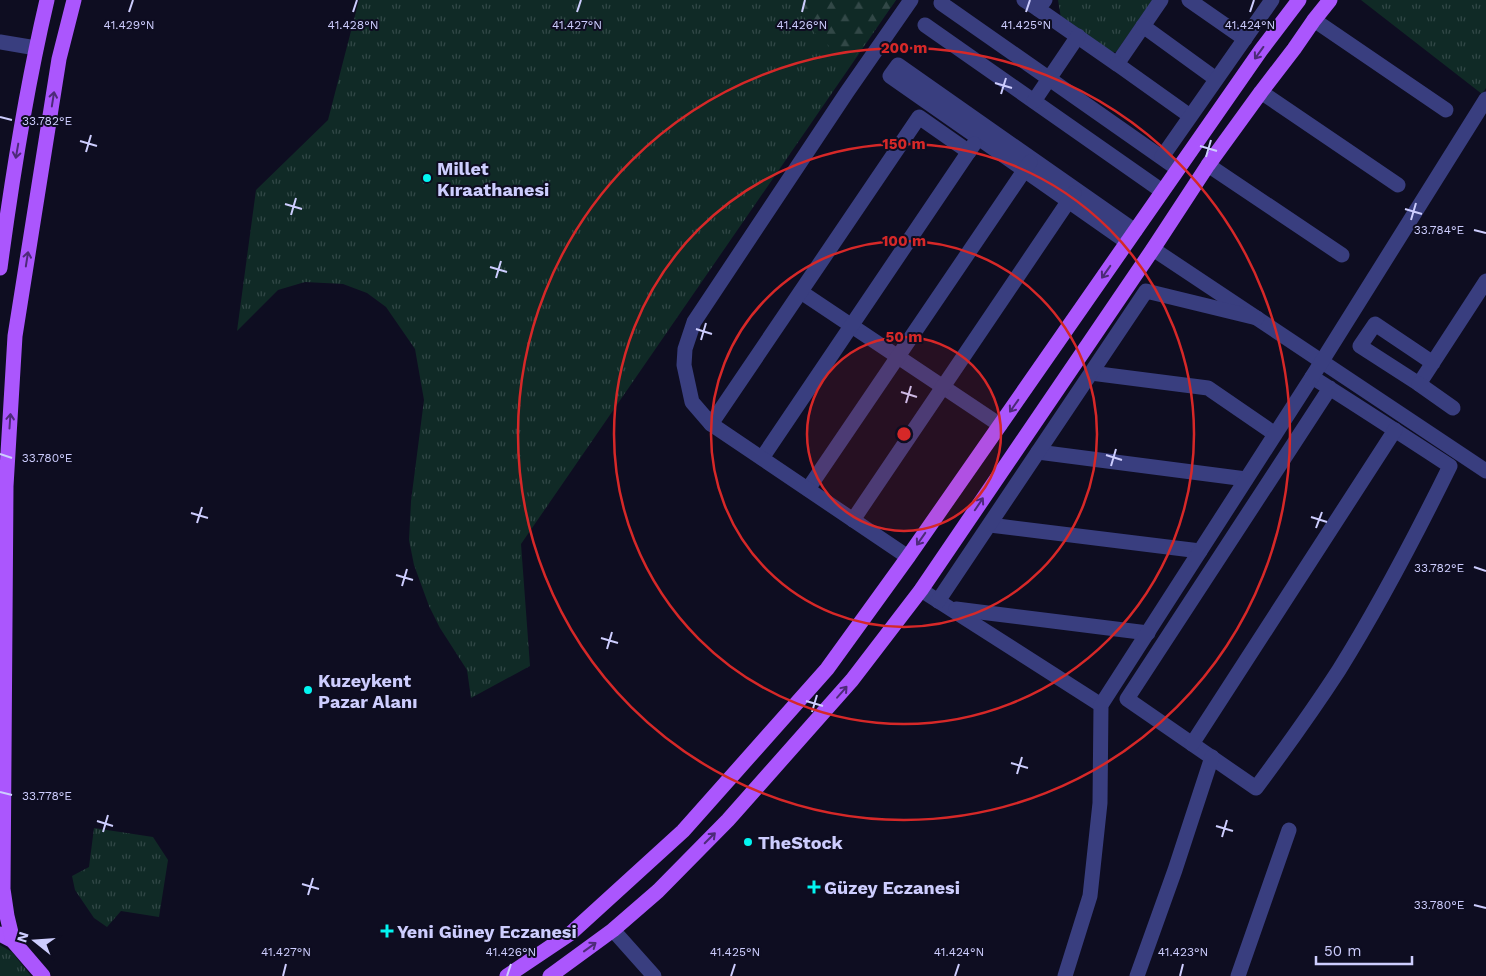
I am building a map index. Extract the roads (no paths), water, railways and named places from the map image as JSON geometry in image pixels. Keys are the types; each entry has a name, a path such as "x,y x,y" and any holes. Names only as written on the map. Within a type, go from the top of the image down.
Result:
{"main road":[{"path":"0,268 11,185 36,48 47,0"},
{"path":"43,976 7,937 4,902 6,486 15,336 59,60 74,0"},
{"path":"506,976 571,933 683,831 827,669 908,557 1261,50 1299,0"},
{"path":"550,976 613,930 658,891 728,820 852,680 920,590 1153,249 1208,165 1330,0"}],"street":[{"path":"908,557 711,424 692,402 684,365 685,349 694,322 841,100 912,0"},
{"path":"943,0 941,3 1178,169"},
{"path":"1024,0 1042,4 1078,36 1190,116"},
{"path":"1116,64 1161,0"},
{"path":"1189,0 1245,38"},
{"path":"1162,157 1271,0"},
{"path":"1314,20 1446,110"},
{"path":"925,25 1162,192"},
{"path":"1143,26 1216,79"},
{"path":"1034,101 1078,36"},
{"path":"0,42 36,48"},
{"path":"983,132 890,76 898,65 983,132 1131,236"},
{"path":"1261,92 1398,185"},
{"path":"1065,976 1090,896 1100,803 1101,705 1312,377 1486,99"},
{"path":"711,424 918,117 969,152"},
{"path":"762,458 983,132"},
{"path":"808,490 1029,165"},
{"path":"1208,165 1342,255"},
{"path":"853,520 1073,195"},
{"path":"1153,249 1486,471"},
{"path":"1419,384 1486,281"},
{"path":"944,605 990,525 1146,291 1257,318"},
{"path":"800,292 1000,425"},
{"path":"1354,310 1433,362"},
{"path":"1375,324 1360,346 1453,408"},
{"path":"1092,373 1208,388 1275,434"},
{"path":"1312,377 1330,388 1450,466 1410,546 1339,669 1303,725 1256,788 1126,699 1330,388"},
{"path":"1192,744 1395,430"},
{"path":"1038,452 1246,479"},
{"path":"990,525 1200,551"},
{"path":"920,590 1101,705"},
{"path":"944,605 1148,633"},
{"path":"1137,976 1175,870 1212,757"},
{"path":"1238,976 1289,830"},
{"path":"613,930 654,976"}],"place":[{"name":"Millet Kıraathanesi","path":"427,178"},
{"name":"Kuzeykent Pazar Alanı","path":"308,690"},
{"name":"TheStock","path":"748,842"},
{"name":"Güzey Eczanesi","path":"814,887"},
{"name":"Yeni Güney Eczanesi","path":"387,931"}]}
